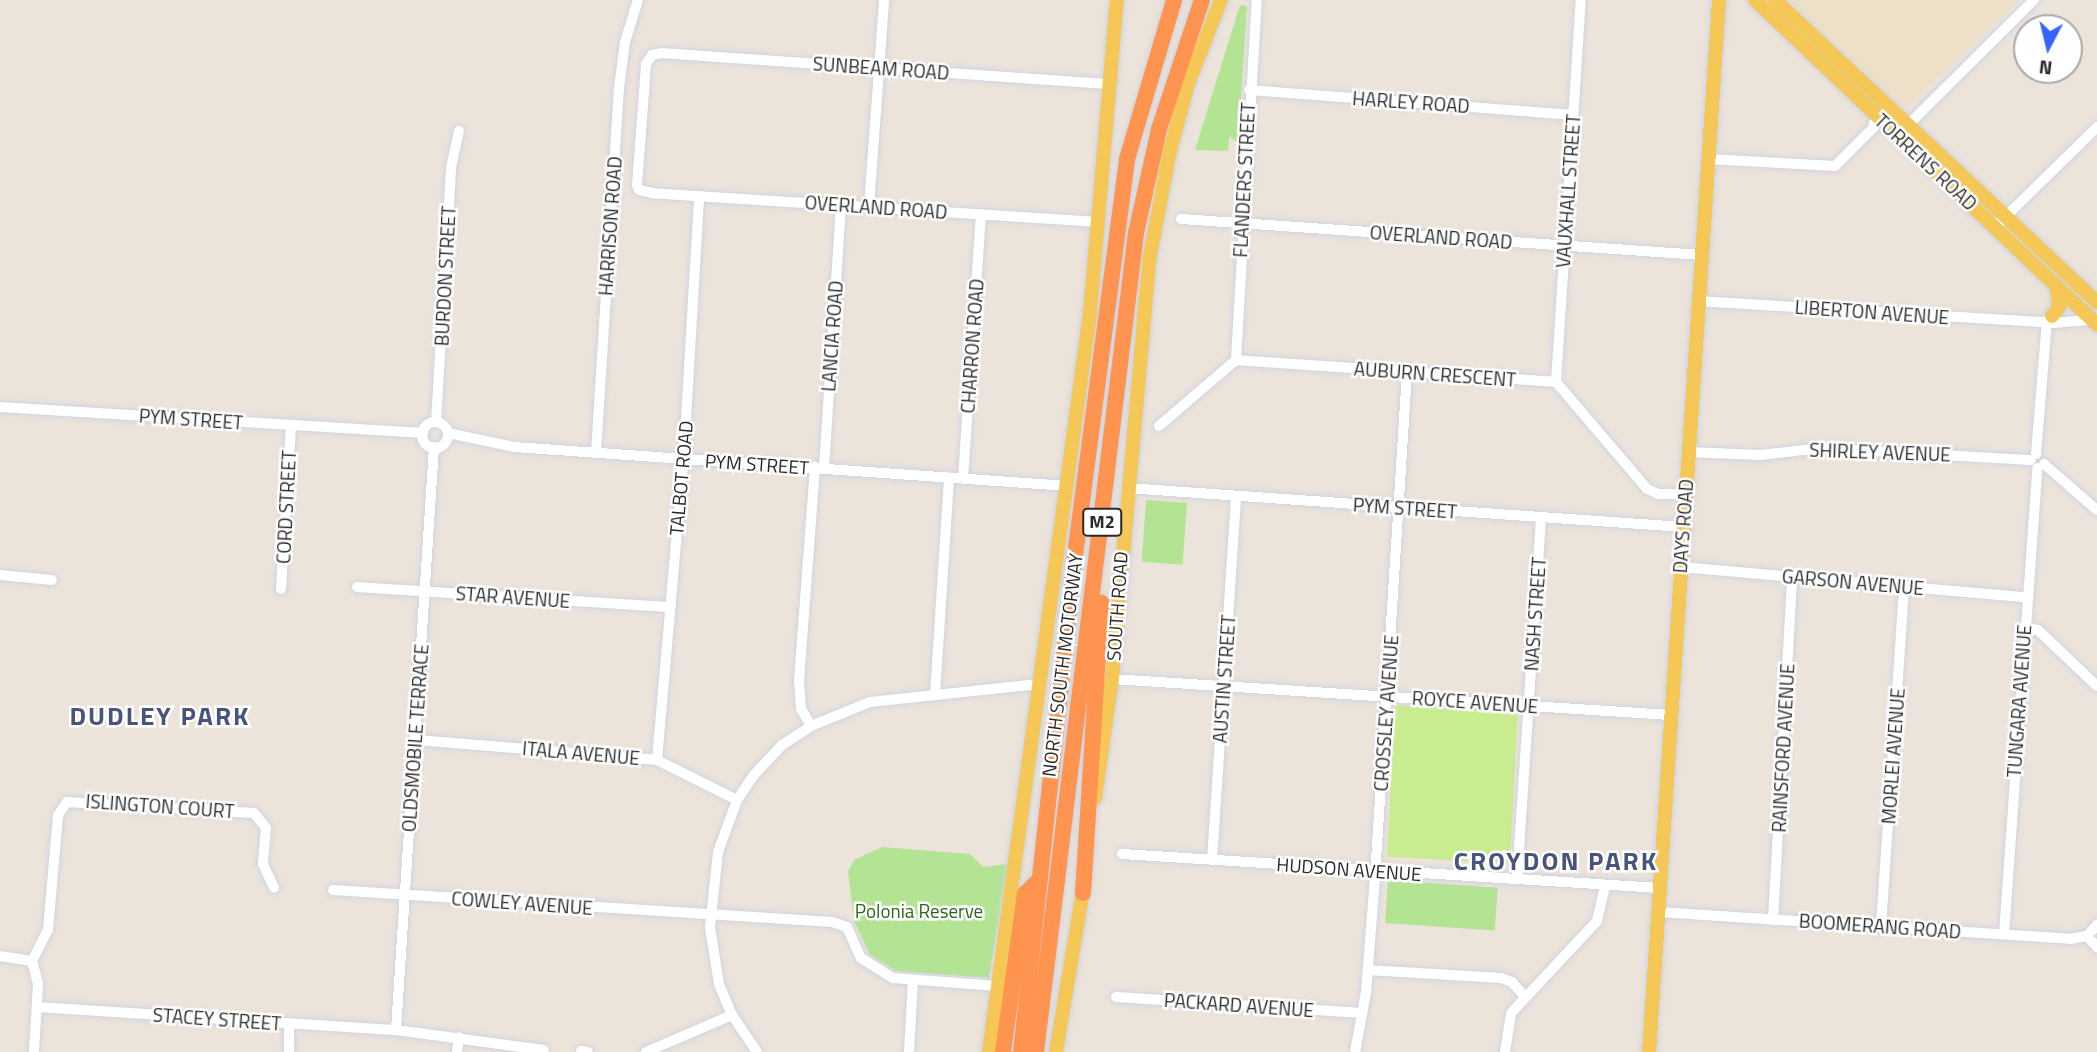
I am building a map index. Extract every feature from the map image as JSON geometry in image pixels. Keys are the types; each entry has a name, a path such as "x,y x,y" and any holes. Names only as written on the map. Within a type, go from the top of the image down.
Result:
{"highway":[{"name":"NORTH SOUTH MOTORWAY","path":"1021,1052 1075,555 1127,159 1174,0"},
{"name":"NORTH SOUTH MOTORWAY","path":"1035,1052 1097,566 1127,301 1147,176 1202,0"},
{"path":"1083,893 1102,606 1097,566"},
{"path":"1003,1052 1025,894 1040,879"}],"main road":[{"path":"989,1052 1090,313 1100,222 1117,0"},
{"name":"SOUTH ROAD","path":"1056,1052 1083,893 1112,679 1127,488 1157,217 1188,84 1221,0"},
{"name":"DAYS ROAD","path":"1649,1052 1719,0"},
{"name":"TORRENS ROAD","path":"1755,0 1874,122 1897,135 2080,309 2095,320"},
{"name":"TORRENS ROAD","path":"1775,0 2072,279 2096,298"},
{"path":"2049,318 2059,307 2057,287"},
{"path":"2080,309 2096,298"}],"street":[{"name":"HARRISON ROAD","path":"596,453 619,88 625,42 638,0"},
{"path":"869,206 884,0"},
{"name":"FLANDERS STREET","path":"1236,360 1249,90 1257,0"},
{"name":"VAUXHALL STREET","path":"1556,382 1581,0"},
{"path":"1897,135 2035,0"},
{"name":"SUNBEAM ROAD","path":"653,193 639,190 637,185 646,64 652,55 1110,84"},
{"name":"HARLEY ROAD","path":"1249,90 1573,115"},
{"path":"1707,159 1835,166 1874,122"},
{"path":"1995,227 2097,127"},
{"name":"BURDON STREET","path":"436,422 451,168 459,131"},
{"name":"OVERLAND ROAD","path":"653,193 1100,222"},
{"name":"TALBOT ROAD","path":"657,760 682,459 699,196"},
{"name":"LANCIA ROAD","path":"811,726 802,709 799,680 841,204"},
{"name":"CHARRON ROAD","path":"962,478 981,215"},
{"name":"OVERLAND ROAD","path":"1181,219 1701,255"},
{"name":"LIBERTON AVENUE","path":"1698,300 2095,320"},
{"name":"LIBERTON AVENUE","path":"2049,318 2080,309"},
{"name":"TUNGARA AVENUE","path":"2004,934 2026,597 2049,318"},
{"path":"1159,426 1236,360"},
{"name":"AUBURN CRESCENT","path":"1236,360 1556,382"},
{"name":"CROSSLEY AVENUE","path":"1355,1052 1368,970 1401,508 1407,373"},
{"path":"1556,382 1647,489 1685,494"},
{"name":"PYM STREET","path":"0,407 423,433"},
{"path":"436,422 448,433 445,443 434,447 425,442 423,433 436,422"},
{"name":"CORD STREET","path":"281,589 291,425"},
{"name":"PYM STREET","path":"448,433 485,444 1067,486"},
{"name":"OLDSMOBILE TERRACE","path":"396,1030 434,447"},
{"name":"SHIRLEY AVENUE","path":"1688,452 1760,455 1821,448 2037,461"},
{"path":"2037,461 2097,510"},
{"path":"934,695 949,477"},
{"name":"PYM STREET","path":"1127,488 1683,527"},
{"name":"AUSTIN STREET","path":"1212,860 1236,497"},
{"name":"NASH STREET","path":"1517,879 1541,517"},
{"name":"GARSON AVENUE","path":"1680,567 2026,597"},
{"path":"0,575 52,580"},
{"name":"RAINSFORD AVENUE","path":"1773,920 1793,577"},
{"name":"MORLEI AVENUE","path":"1881,926 1905,586"},
{"name":"STAR AVENUE","path":"357,587 670,607"},
{"path":"2024,628 2038,630 2097,686"},
{"name":"ROYCE AVENUE","path":"1112,679 1670,715"},
{"path":"757,1052 732,1015 715,966 710,916 714,868 737,800 782,745 811,726 870,702 1029,685 1040,688"},
{"name":"ITALA AVENUE","path":"416,740 657,760 737,800"},
{"name":"ISLINGTON COURT","path":"32,961 48,930 58,815 67,802 254,813 266,828 263,864 274,888"},
{"name":"HUDSON AVENUE","path":"1122,854 1660,888"},
{"path":"1505,1052 1511,1013 1524,996 1597,921 1605,885"},
{"name":"COWLEY AVENUE","path":"334,890 841,923 862,958 873,968 913,981"},
{"name":"BOOMERANG ROAD","path":"1658,912 2070,939 2087,936"},
{"path":"2097,925 2087,936 2097,947"},
{"path":"0,956 32,961 38,1007 34,1052"},
{"path":"1368,970 1501,978 1512,982 1524,996"},
{"path":"909,1052 913,981 997,986"},
{"name":"PACKARD AVENUE","path":"1116,998 1362,1013"},
{"name":"STACEY STREET","path":"38,1007 396,1030 544,1050"},
{"path":"646,1052 732,1015"},
{"path":"289,1024 289,1052"},
{"path":"457,1052 459,1037"},
{"path":"581,1051 588,1052"}],"shaded area":[{"path":"1788,0 2019,0 1909,106 1901,106"}],"green space":[{"path":"1240,5 1247,6 1238,143 1229,136 1228,151 1195,150"},
{"path":"1146,500 1187,503 1183,565 1142,562"},
{"path":"1395,705 1518,711 1510,863 1387,857"},
{"name":"Polonia Reserve","path":"882,847 970,854 983,867 1008,864 989,978 896,971 870,955 854,921 848,871 854,860"},
{"path":"1388,880 1498,888 1495,931 1385,923"}],"district":[{"name":"DUDLEY PARK","path":"160,716"},
{"name":"CROYDON PARK","path":"1556,861"}]}
